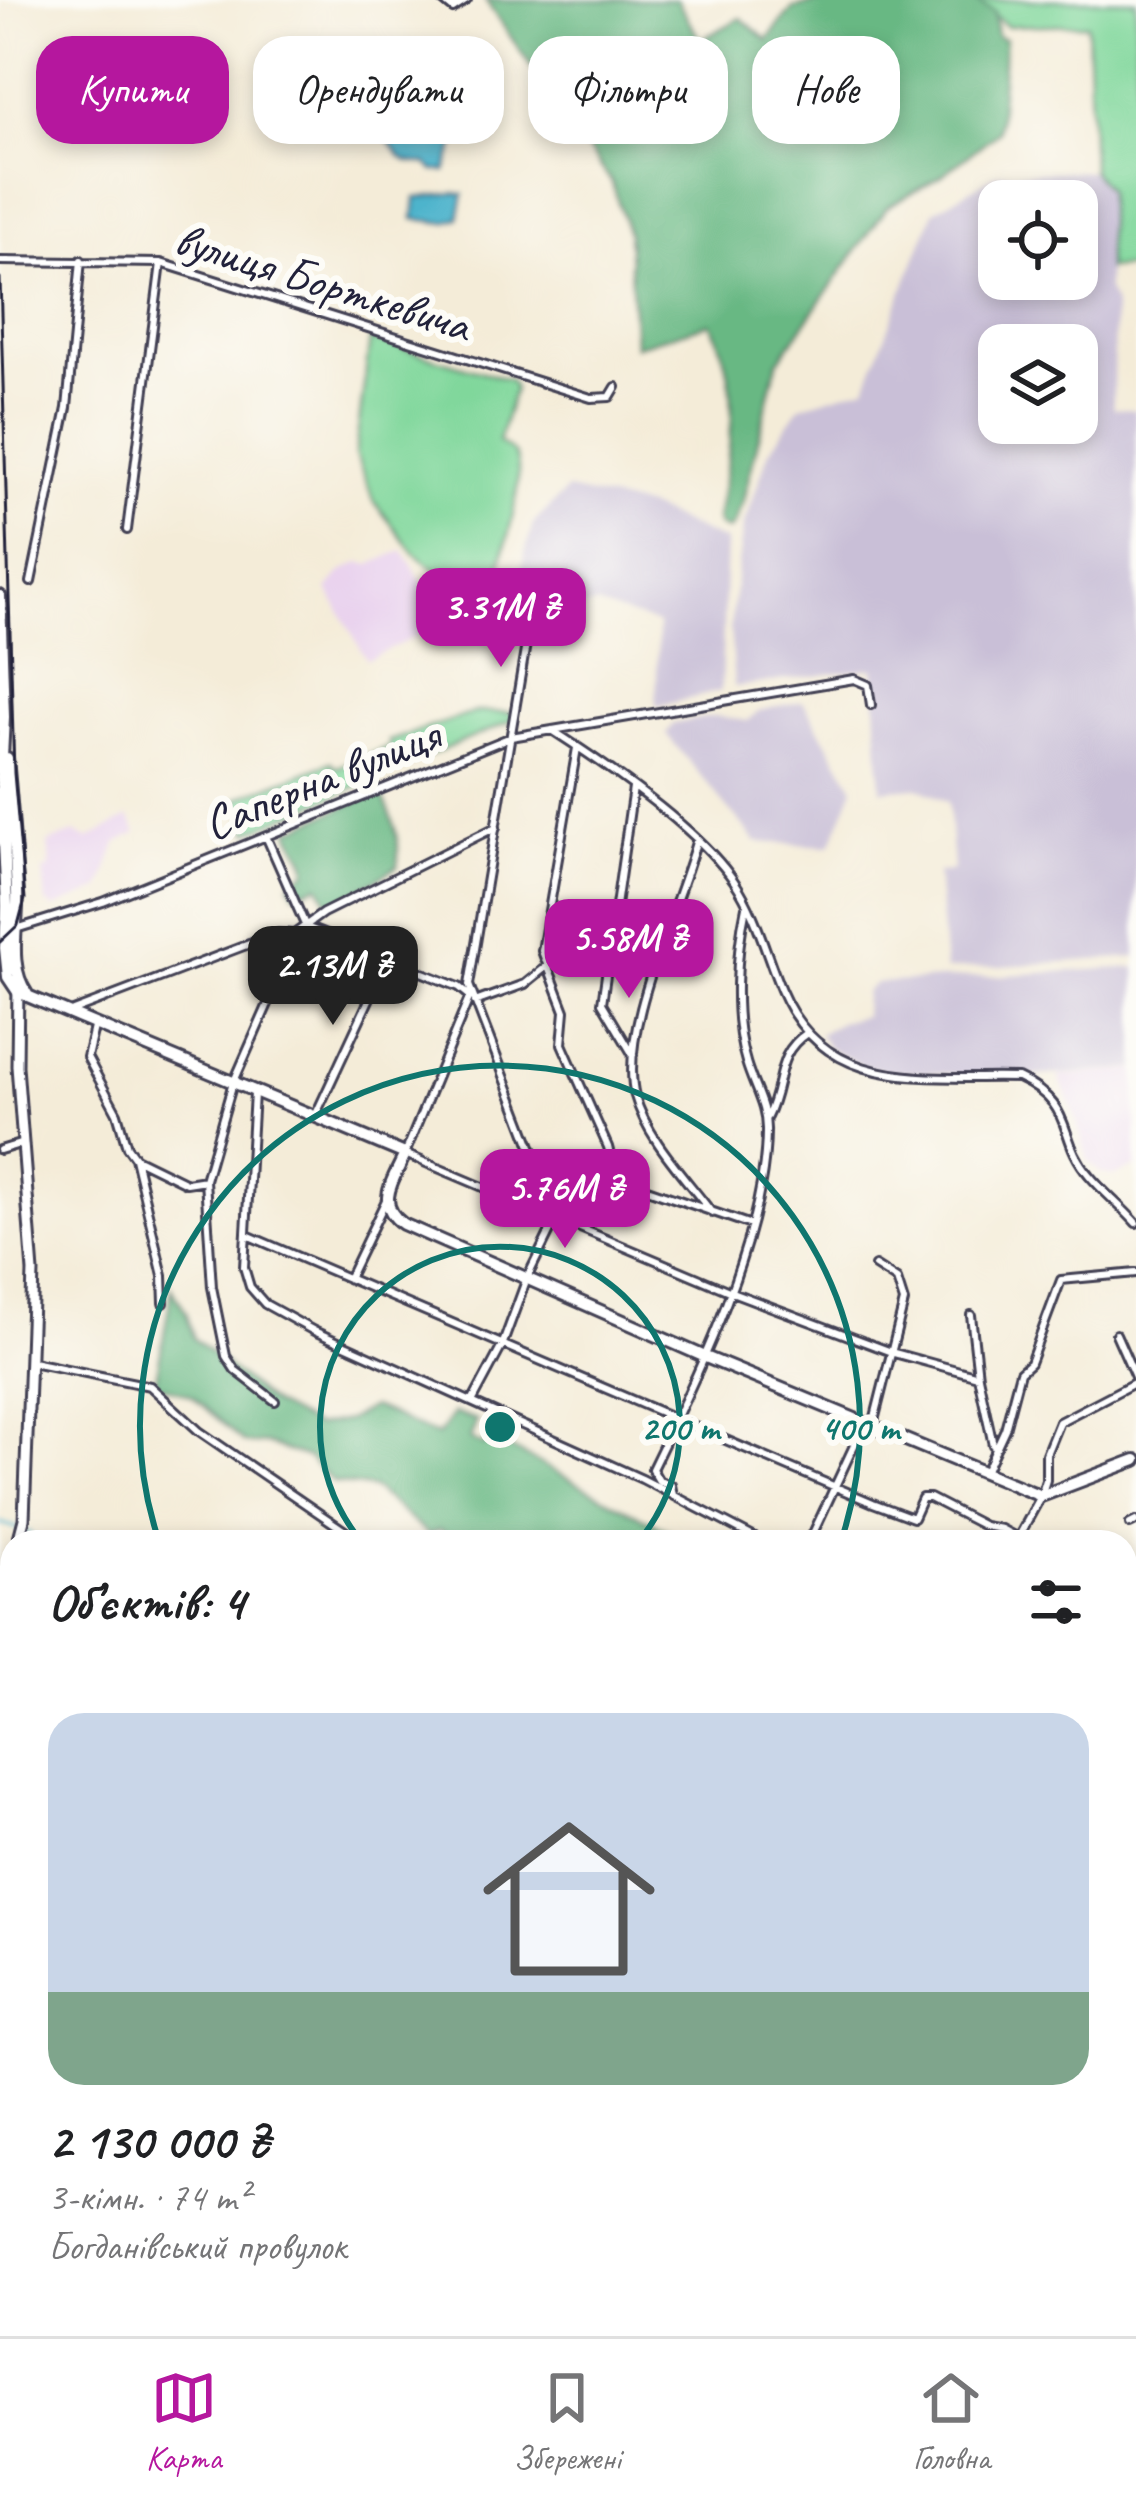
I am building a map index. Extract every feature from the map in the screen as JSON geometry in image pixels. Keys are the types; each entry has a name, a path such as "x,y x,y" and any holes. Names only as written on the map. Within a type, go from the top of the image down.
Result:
{"main road":[{"path":"0,596 4,813"},
{"path":"3,738 0,778 17,891 7,929 18,985 32,1271 22,1530"},
{"path":"0,778 3,738"},
{"path":"18,985 29,996 405,1154 386,1200 390,1213 403,1224 703,1356 1041,1496 1136,1460"}],"street":[{"path":"442,0 453,9 467,0"},
{"path":"31,582 67,408 81,260"},
{"name":"вулиця Борткевича","path":"0,261 161,263 591,398 610,397 616,387"},
{"path":"127,530 161,263"},
{"path":"524,598 526,644 472,999 405,1154 729,1291 894,1353 978,1376"},
{"name":"Саперна вулиця","path":"7,929 63,917 511,737 858,679 868,686 871,705"},
{"path":"552,730 633,788 732,878 747,903 782,993 807,1033 837,1059 865,1069 1018,1078 1039,1088 1054,1102 1088,1174 1136,1223"},
{"path":"577,746 542,951 565,1011 562,1044 614,1171 627,1182 751,1225"},
{"path":"633,788 602,1003 634,1055"},
{"path":"73,1011 278,933 294,934 323,913 496,827"},
{"path":"266,836 306,927 459,986 472,999 546,1185 554,1223 502,1346 472,1402"},
{"path":"696,842 659,951 632,1073 647,1123 712,1213"},
{"path":"673,1495 671,1485 658,1481 652,1469 729,1291 765,1161 766,1120 746,1062 740,1016 747,903"},
{"path":"275,1401 235,1370 226,1356 212,1288 205,1180 235,1080 293,947 294,934"},
{"path":"472,999 525,984 557,958 610,949"},
{"path":"316,1114 388,959"},
{"path":"95,1021 87,1057 135,1158 164,1276 164,1303"},
{"path":"766,1120 780,1088 783,1057 807,1033"},
{"path":"256,1089 245,1278 265,1304 740,1530"},
{"path":"0,1150 23,1143"},
{"path":"135,1158 186,1183 205,1180"},
{"path":"551,1215 559,1199 580,1184 614,1171"},
{"path":"349,1278 386,1200"},
{"path":"247,1235 913,1518 922,1498 931,1498 994,1530"},
{"path":"815,1530 868,1425 894,1353 902,1290 897,1280 875,1266"},
{"path":"985,1473 1005,1429 1020,1372 1030,1363 1061,1280 1136,1273"},
{"path":"971,1315 994,1448"},
{"path":"1022,1530 1041,1496 1046,1454 1059,1422 1136,1380 1116,1334"},
{"path":"32,1362 150,1386 199,1430 344,1530"}],"shaded area":[{"path":"1092,171 1107,189 1107,290 1114,305 1113,408 1136,410 1136,957 945,970 937,873 953,870 948,802 918,787 881,790 874,668 734,687 730,626 743,527 769,452 800,406 866,386 934,211 978,185 978,300 1098,300 1098,180 986,180 998,173"},
{"path":"567,490 647,507 726,542 721,691 656,707 658,624 595,605 571,611 555,627 525,628 522,565 533,524"},
{"path":"403,550 446,622 367,660 328,590 340,573"},
{"path":"803,701 854,787 827,846 756,842 666,734 673,724 715,716 748,721 758,711"},
{"path":"129,817 137,833 117,843 101,889 54,908 46,903 43,871 50,869 48,843 74,833 88,839"},
{"path":"1136,967 1136,1069 1021,1077 887,1071 862,1066 828,1047 819,1034 839,1022 864,1016 865,992 875,983"},
{"path":"1136,1070 1136,1167 1114,1176 1101,1173 1088,1160 1058,1076"}],"green space":[{"path":"485,0 677,0 698,36 528,36 528,62"},
{"path":"828,0 974,0 994,12 997,36 1005,39 998,132 941,176 887,207 777,363 743,501 728,530 717,520 732,420 721,347 710,323 635,346 628,234 612,183 585,144 728,144 728,36 707,36 741,18 762,36 752,36 752,144 900,144 900,36 770,36 793,8"},
{"path":"974,0 1136,0 1136,267 1107,269 1107,190 1092,171 1087,24 1007,26"},
{"path":"370,339 510,380 514,389 498,442 514,454 517,464 512,516 496,581 477,590 449,580 416,555 375,503 355,454"},
{"path":"476,712 515,713 514,720 249,832 238,798 331,762 335,768 390,747 389,741"},
{"path":"380,792 395,828 397,867 335,904 328,902 319,885 295,893 290,883 307,871 289,830"},
{"path":"172,1288 194,1339 272,1404 315,1426 348,1420 372,1407 438,1435 454,1413 477,1421 470,1439 485,1446 489,1437 667,1530 422,1530 374,1489 333,1482 308,1458 266,1444 244,1443 191,1395 155,1384"}],"water":[{"path":"390,144 456,144 446,171 434,171 426,163 402,157"},
{"path":"464,194 459,218 446,223 414,219 416,198"}],"waterway":[{"path":"0,1523 23,1530"}],"tram line":[{"path":"0,278 14,773 25,899 18,925 0,942"}]}
